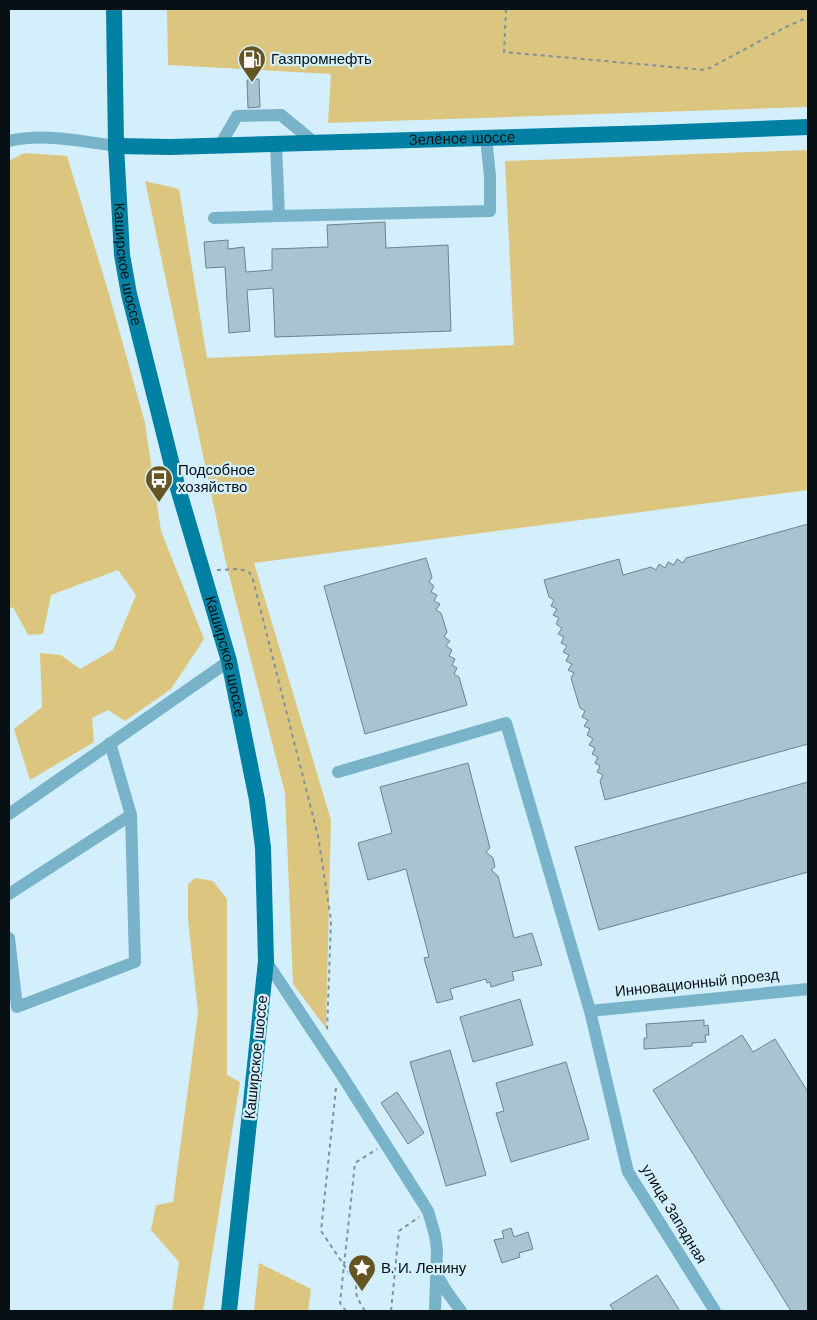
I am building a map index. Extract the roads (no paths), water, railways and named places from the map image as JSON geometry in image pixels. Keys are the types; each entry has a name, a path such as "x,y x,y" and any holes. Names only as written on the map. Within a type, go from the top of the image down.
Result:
{"main road":[{"name":"Каширское шоссе","path":"114,9 116,146 122,255 129,294 177,485 228,661 257,800 263,848 266,961 229,1311"},
{"name":"Зелёное шоссе","path":"116,146 276,144 808,127"}],"street":[{"path":"220,145 237,116 281,115 315,142"},
{"path":"9,142 26,138 57,137 116,146"},
{"path":"214,218 490,211 490,176 486,138"},
{"path":"276,144 279,216"},
{"path":"9,814 228,661"},
{"name":"улица Западная","path":"338,772 506,723 590,1011 628,1172 715,1311"},
{"path":"9,938 17,1007 134,962 131,815 110,744"},
{"path":"9,894 131,815"},
{"path":"266,961 428,1211 435,1235 435,1311"},
{"name":"Инновационный проезд","path":"590,1011 808,989"},
{"path":"436,1273 461,1311"}],"place":[{"name":"Газпромнефть","path":"252,83"},
{"name":"Подсобное хозяйство","path":"159,503"},
{"name":"В. И. Ленину","path":"362,1292"}]}
